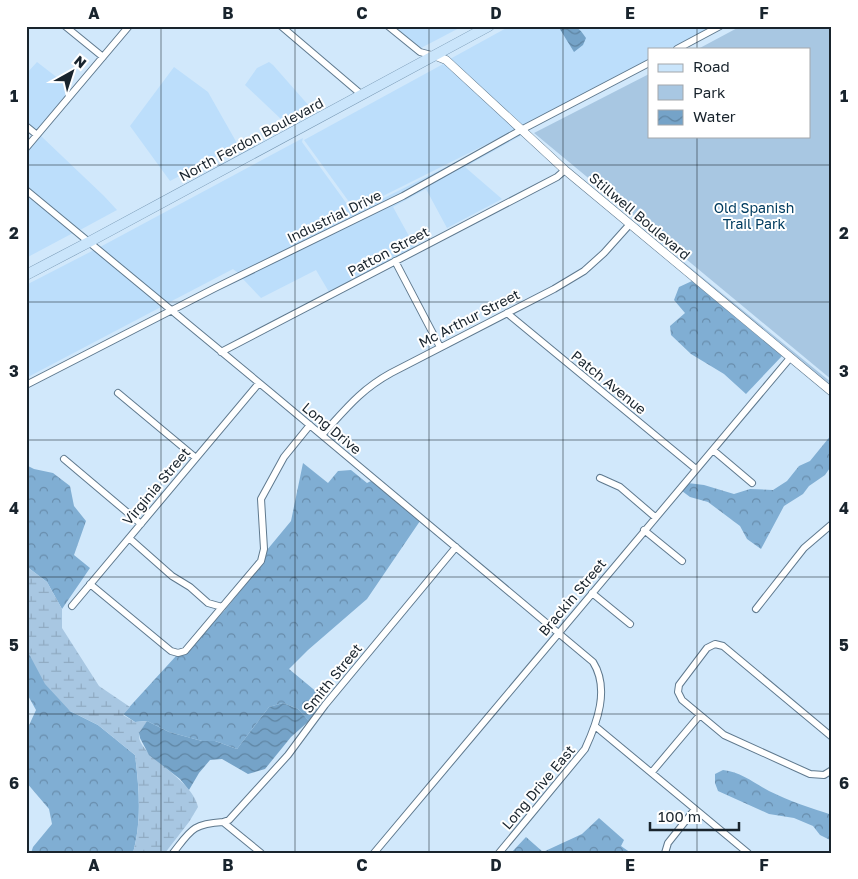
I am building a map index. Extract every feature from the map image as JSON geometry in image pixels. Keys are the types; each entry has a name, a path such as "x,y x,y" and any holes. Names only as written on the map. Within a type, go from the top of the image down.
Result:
{"main road":[{"name":"North Ferdon Boulevard","path":"26,274 89,242 489,26"}],"street":[{"path":"65,26 103,58"},
{"path":"26,148 129,26"},
{"path":"388,26 420,52 436,56"},
{"path":"679,48 720,26"},
{"path":"286,28 362,95"},
{"name":"Stillwell Boulevard","path":"436,56 446,60 565,170 832,392"},
{"name":"Industrial Drive","path":"26,385 403,196 521,130 648,64"},
{"path":"26,126 37,136"},
{"name":"Patton Street","path":"221,352 557,177 565,170"},
{"name":"Long Drive","path":"26,190 559,632"},
{"name":"Mc Arthur Street","path":"322,436 357,397 370,386 584,271 630,224"},
{"path":"395,261 440,347"},
{"name":"Patch Avenue","path":"507,313 696,469"},
{"name":"Brackin Street","path":"374,853 790,358"},
{"name":"Virginia Street","path":"72,606 259,383"},
{"path":"118,394 196,458"},
{"path":"90,584 174,652 181,652 186,649 261,561 264,549 262,499 284,457 310,425"},
{"path":"713,450 752,483"},
{"path":"64,459 141,524"},
{"path":"600,478 620,487 655,517"},
{"path":"756,609 804,548 832,524"},
{"path":"644,530 682,562"},
{"path":"129,538 172,576 190,587 208,603 222,607"},
{"name":"Smith Street","path":"223,822 228,820 288,755 325,705 456,547"},
{"path":"592,593 630,624"},
{"name":"Long Drive East","path":"499,853 582,754 595,726 600,707 601,689 598,673 589,658 559,632"},
{"path":"832,737 724,646 715,644 707,648 679,685 678,692 682,700 724,735 810,774 824,775 832,770"},
{"path":"652,772 700,715"},
{"path":"595,726 748,853"},
{"path":"665,853 668,843 695,809"},
{"path":"173,853 196,827 223,822 261,853"}],"shaded area":[{"path":"393,26 463,26 421,48"},
{"path":"510,26 713,26 672,48 648,48 648,61 522,126 450,59"},
{"path":"37,62 72,89 37,131 26,122 26,74"},
{"path":"269,62 310,107 283,121 245,85 257,68"},
{"path":"445,63 517,129 355,210 304,140"},
{"path":"174,67 208,92 238,145 170,181 130,126"},
{"path":"521,134 465,167 502,199 447,228 426,189 393,207 415,247 329,292 316,270 261,298 242,278 404,199"},
{"path":"41,136 117,210 80,230 26,186 26,153"},
{"path":"303,138 302,142 352,211 356,212 472,154 402,193 238,273 233,269 168,303 100,247"},
{"path":"26,195 73,233 26,258"},
{"path":"94,250 161,307 26,378 26,285"}],"green space":[{"name":"Old Spanish Trail Park","path":"741,26 832,26 832,380 534,133 648,75 648,138 810,138 810,48 700,48"},
{"path":"636,225 832,383 832,388"},
{"path":"692,281 782,356 746,394 724,374 691,354 671,335 670,326 685,313 674,300 679,287"},
{"path":"832,434 832,465 825,475 809,486 803,494 784,506 761,549 747,539 740,526 708,502 690,497 682,491 688,483 704,485 734,494 750,489 773,490 787,481 799,466 810,461"},
{"path":"303,463 328,483 338,471 351,470 367,483 371,481 420,521 367,599 289,669 324,698 309,721 298,709 283,703 269,707 237,749 215,741 202,741 169,732 147,721 135,722 123,714 176,656 186,653 260,567 267,550 291,521"},
{"path":"26,465 34,469 53,473 70,486 74,506 86,521 74,555 90,568 62,609 47,582 26,566"},
{"path":"26,566 47,582 62,609 62,628 99,686 130,707 123,715 135,722 147,721 140,731 141,743 194,796 198,807 165,853 133,853 139,816 135,755 98,725 70,711 45,684 28,652"},
{"path":"26,611 28,652 70,711 98,725 135,755 139,816 133,853 31,853 33,847 52,824 49,809 26,782 26,732 36,710 26,692"},
{"path":"723,770 742,775 784,798 832,815 832,841 820,835 813,826 794,818 769,814 718,791 715,783 715,774"},
{"path":"599,818 624,840 621,846 631,853 511,853 526,837 543,852 582,834"}],"water":[{"path":"558,26 572,26 580,30 586,38 583,45 574,52"},
{"path":"283,703 298,709 309,721 291,737 265,769 248,774 222,759 210,760 199,773 189,790 180,779 149,755 140,738 139,733 147,721 169,732 202,741 215,741 237,749 269,707"}]}
